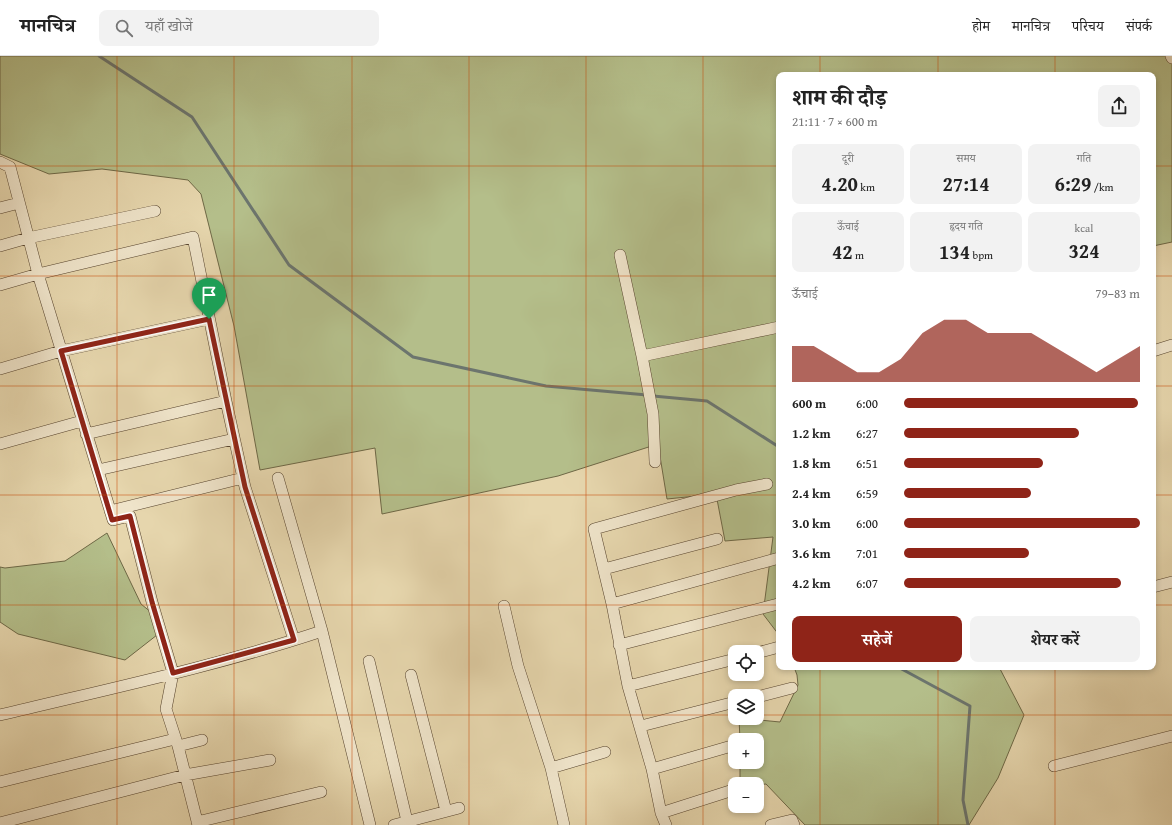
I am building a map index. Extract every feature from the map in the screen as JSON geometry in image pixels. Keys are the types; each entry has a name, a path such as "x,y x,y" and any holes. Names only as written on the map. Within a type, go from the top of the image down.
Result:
{"street":[{"path":"0,162 10,167 38,274 112,520 130,516 152,602 173,673 166,709 177,743 198,823 321,792"},
{"path":"0,208 19,203"},
{"path":"0,246 28,238 155,211"},
{"path":"0,284 193,237 243,478 294,640"},
{"path":"620,255 653,414 655,462"},
{"path":"0,369 61,351 209,319"},
{"path":"642,356 776,328"},
{"path":"1156,350 1172,345"},
{"path":"86,434 226,401"},
{"path":"0,444 82,421"},
{"path":"98,470 234,439"},
{"path":"110,511 243,478"},
{"path":"278,478 322,631 370,825"},
{"path":"666,825 661,813 641,726 628,686 612,604 594,529 736,490 767,484"},
{"path":"604,569 718,539"},
{"path":"612,604 776,559"},
{"path":"1156,586 1172,582"},
{"path":"619,645 776,605"},
{"path":"504,606 518,666 551,768 564,825"},
{"path":"0,715 173,673 322,631"},
{"path":"764,651 776,649"},
{"path":"369,661 400,824 459,808"},
{"path":"628,686 728,661"},
{"path":"412,675 446,812"},
{"path":"764,694 792,688"},
{"path":"641,726 728,704"},
{"path":"1054,766 1172,736"},
{"path":"0,782 177,743 202,740"},
{"path":"652,769 728,747"},
{"path":"551,768 605,752"},
{"path":"0,823 185,775 270,760"},
{"path":"661,813 728,792"},
{"path":"771,825 792,820 794,825"}],"green space":[{"path":"0,56 1172,56 1172,242 1156,245 1156,72 776,72 776,631 763,614 773,537 725,541 716,494 667,499 658,444 558,476 382,514 375,448 260,470 234,326 201,194 188,180 102,169 49,174 0,154"},
{"path":"107,533 141,604 152,613 157,635 125,660 18,634 0,622 0,567 5,568 65,561"},
{"path":"795,670 1001,670 1024,715 998,778 969,825 805,825 766,784 764,784 764,777 740,777 740,769 764,769 764,733 740,733 739,725 764,725 764,720 780,722 798,685"}],"waterway":[{"path":"99,56 192,117 289,265 413,357 546,386 647,395"},
{"path":"653,396 707,401 776,445"},
{"path":"904,670 970,706 963,800 968,825"}],"route":[{"path":"209,319 245,487 294,640 173,673 152,602 130,516 112,520 61,351 209,319"}]}
